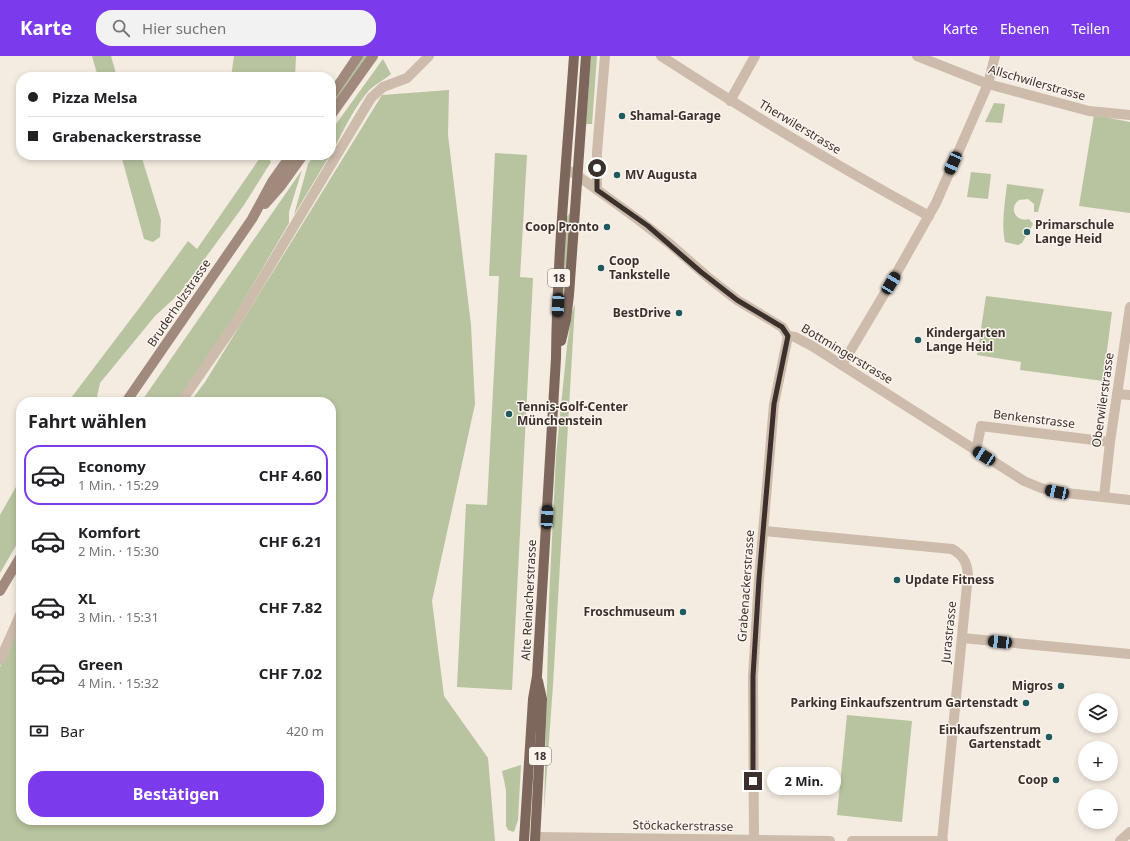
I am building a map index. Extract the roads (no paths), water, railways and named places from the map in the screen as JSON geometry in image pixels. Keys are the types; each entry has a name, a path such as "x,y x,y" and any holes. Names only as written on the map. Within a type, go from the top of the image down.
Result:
{"main road":[{"path":"336,89 358,56"},
{"path":"336,108 373,56"},
{"name":"Alte Reinacherstrasse","path":"524,839 533,699 537,676 566,169 574,56"},
{"name":"Alte Reinacherstrasse","path":"556,358 566,320 569,295 586,56"},
{"name":"Bruderholzstrasse","path":"129,397 252,219 272,182 287,160"},
{"name":"Bruderholzstrasse","path":"252,219 280,187 299,160"},
{"path":"0,591 16,564"},
{"name":"Alte Reinacherstrasse","path":"535,839 542,699 537,676"},
{"path":"524,839 535,839"}],"street":[{"path":"336,156 371,98 383,87 407,78 429,56"},
{"path":"597,190 597,152 605,56"},
{"name":"Therwilerstrasse","path":"662,56 730,101 836,164 929,216"},
{"path":"730,101 755,56"},
{"name":"Allschwilerstrasse","path":"917,56 988,84 1089,111 1130,115"},
{"path":"842,365 936,203 988,84 995,56"},
{"path":"185,397 237,321 334,160"},
{"path":"566,169 578,176"},
{"name":"Bottmingerstrasse","path":"578,176 656,233 701,272 737,300 782,327 788,336 795,337 842,365 1024,481 1041,488 1057,492 1130,500"},
{"name":"Oberwilerstrasse","path":"1104,497 1110,442 1130,307"},
{"name":"Grabenackerstrasse","path":"754,840 753,676 774,404 788,336"},
{"path":"1117,394 1130,395"},
{"name":"Benkenstrasse","path":"976,451 981,426 1110,442"},
{"name":"Jurastrasse","path":"764,531 952,549 963,557 968,569 943,841"},
{"path":"0,660 16,623"},
{"path":"962,638 1130,654"},
{"path":"1120,841 1130,832"},
{"name":"Stöckackerstrasse","path":"535,839 830,841"},
{"path":"852,841 943,841"}],"place":[{"name":"Shamal-Garage","path":"622,116"},
{"name":"MV Augusta","path":"617,175"},
{"name":"Coop Pronto","path":"607,227"},
{"name":"Primarschule Lange Heid","path":"1027,232"},
{"name":"Coop Tankstelle","path":"601,268"},
{"name":"BestDrive","path":"679,313"},
{"name":"Kindergarten Lange Heid","path":"918,340"},
{"name":"Tennis-Golf-Center Münchenstein","path":"509,414"},
{"name":"Update Fitness","path":"897,580"},
{"name":"Froschmuseum","path":"683,612"},
{"name":"Migros","path":"1061,686"},
{"name":"Parking Einkaufszentrum Gartenstadt","path":"1026,703"},
{"name":"Einkaufszentrum Gartenstadt","path":"1049,737"},
{"name":"Coop","path":"1056,780"}]}
